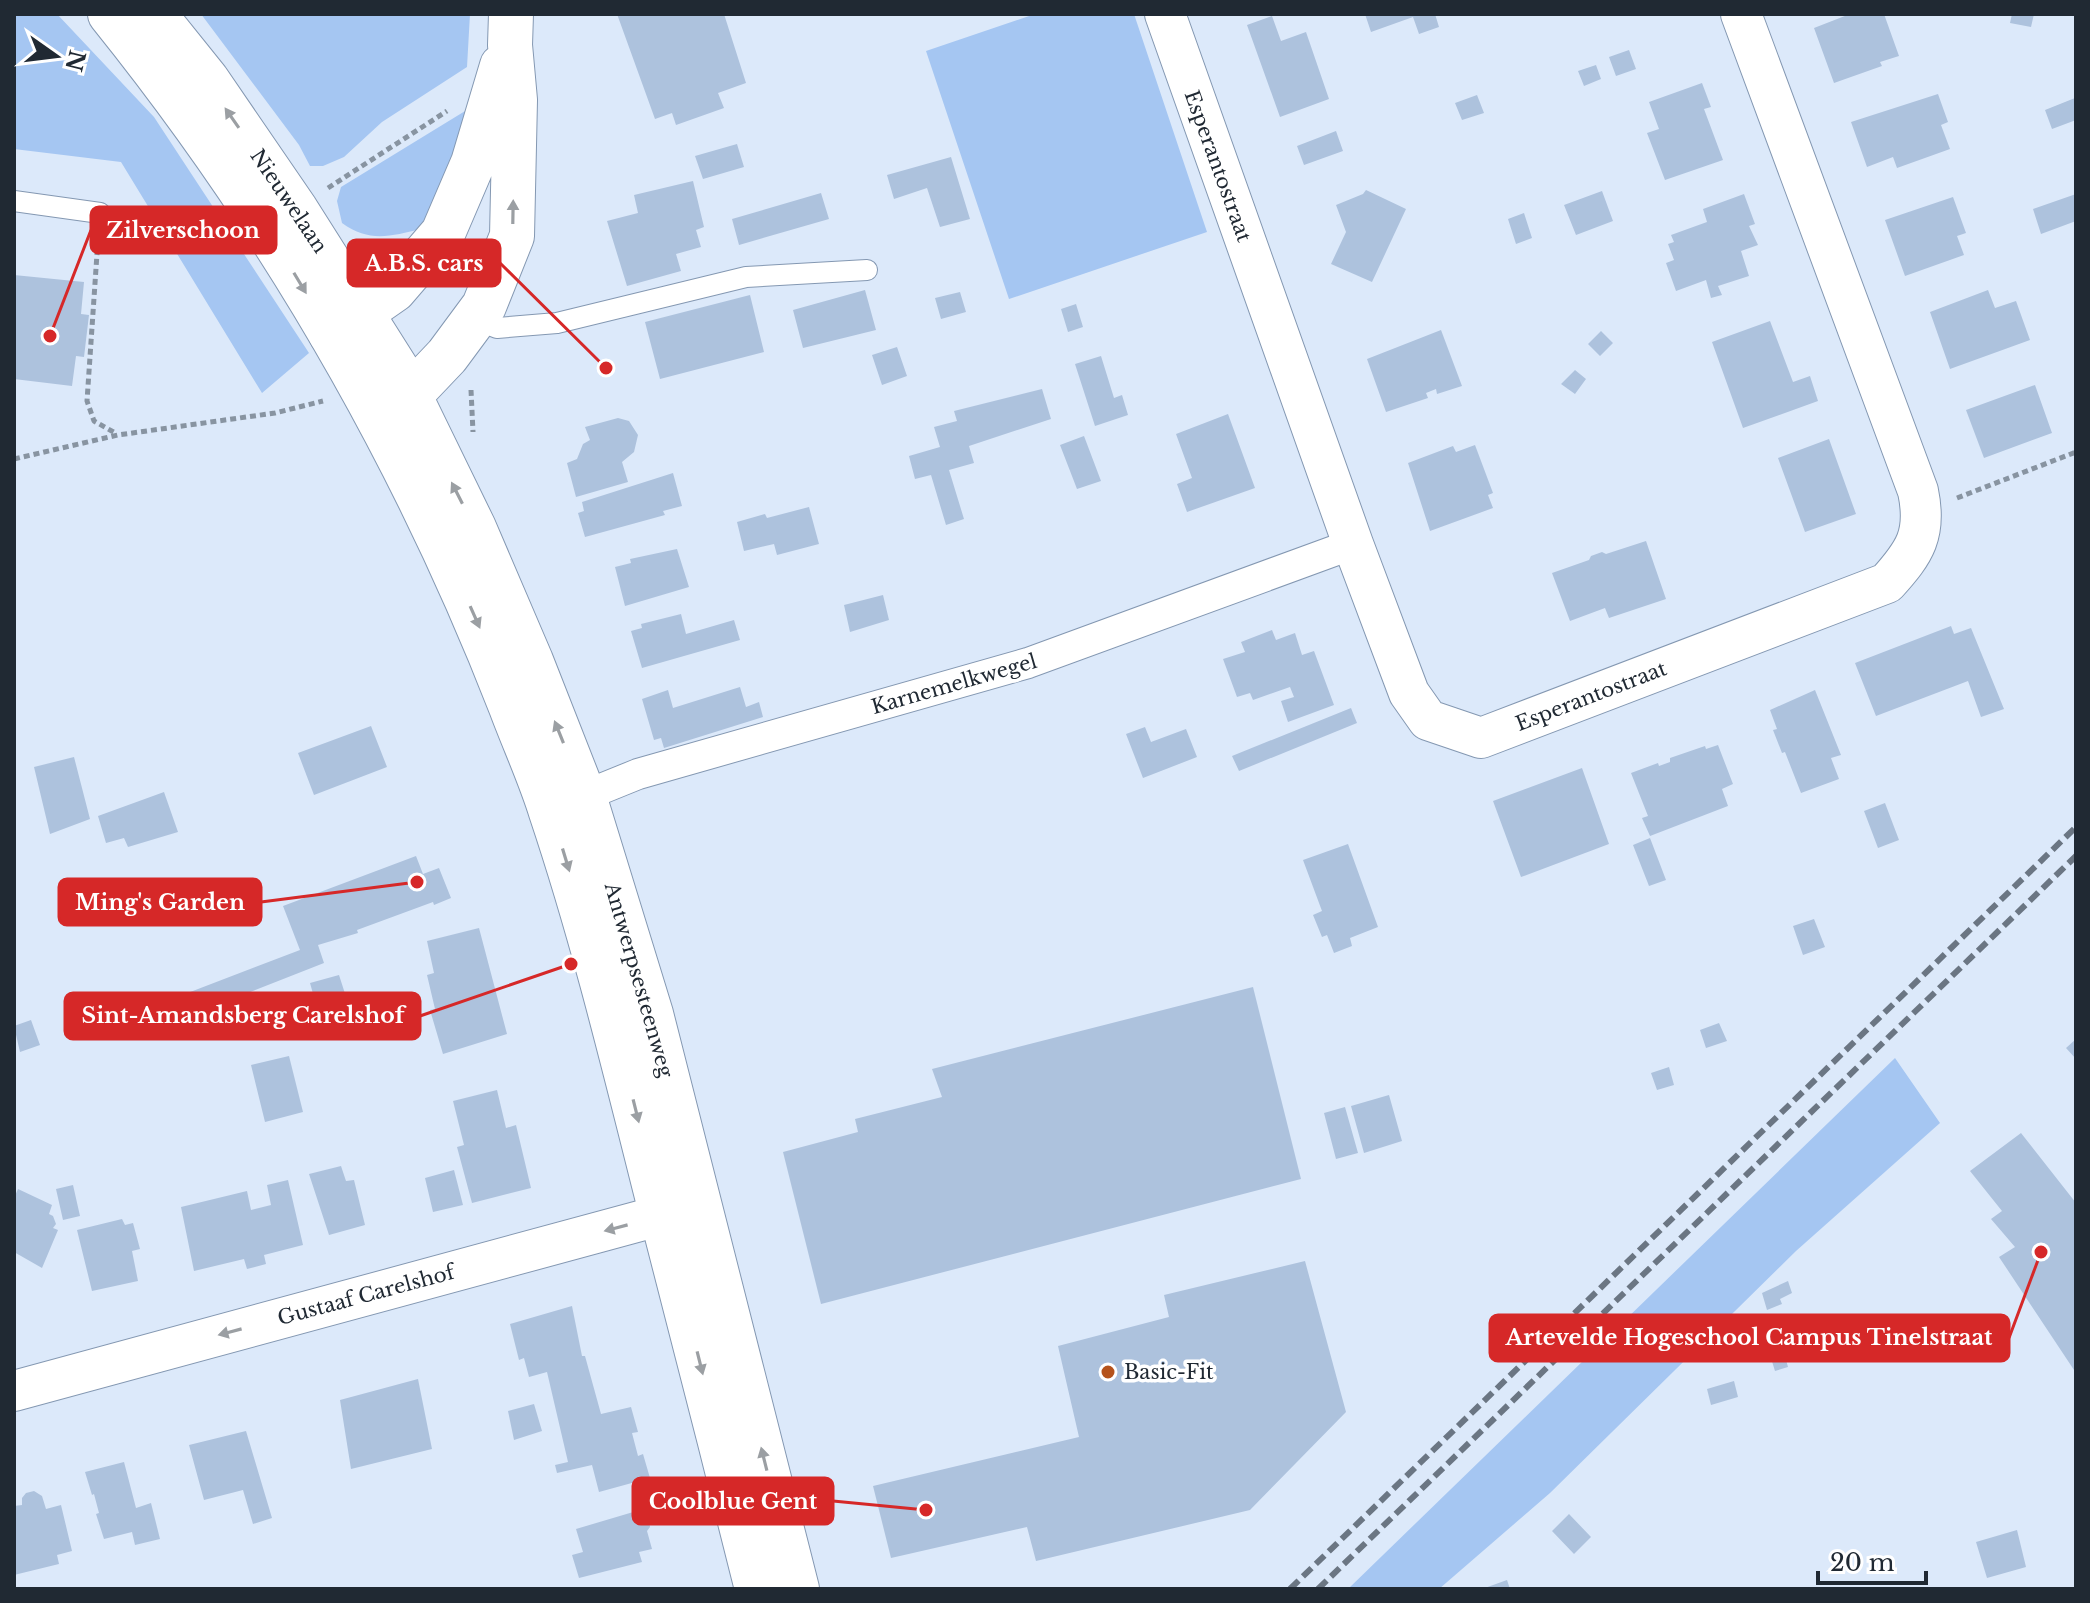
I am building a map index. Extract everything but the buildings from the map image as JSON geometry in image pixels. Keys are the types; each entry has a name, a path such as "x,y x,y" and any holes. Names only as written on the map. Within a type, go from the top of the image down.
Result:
{"main road":[{"name":"Nieuwelaan","path":"110,14 165,83 267,230 347,323"},
{"name":"Nieuwelaan","path":"154,14 207,80 347,323"},
{"path":"347,323 394,290 443,233 473,163 511,30"},
{"path":"382,398 447,356 484,306 512,236 515,100 511,30"},
{"name":"Antwerpsesteenweg","path":"347,323 484,637 567,802 651,1014 797,1589"},
{"name":"Antwerpsesteenweg","path":"567,802 602,976 757,1589"}],"street":[{"name":"Esperantostraat","path":"1165,14 1409,693 1428,720 1481,738 1887,583 1913,553 1921,533 1922,510 1918,491 1741,14"},
{"name":"Karnemelkwegel","path":"567,802 638,774 1028,663 1353,544"},
{"path":"662,1215 710,1249"},
{"name":"Gustaaf Carelshof","path":"14,1391 662,1215"}],"lane":[{"path":"14,201 100,213"},
{"path":"474,319 497,328 557,323 746,277 867,270"}],"path":[{"path":"318,195 452,108"},
{"path":"100,213 87,401 94,421 118,435"},
{"path":"14,459 118,435 275,413 342,397 382,398"},
{"path":"1922,510 2076,452"}],"shaded area":[{"path":"14,14 57,14 154,117 309,353 262,393 121,162 14,149"},
{"path":"201,14 470,14 467,67 382,122 344,157 323,166 310,166 299,145"},
{"path":"1035,14 1134,14 1207,232 1009,299 926,51"},
{"path":"470,108 463,138 422,229 371,236 342,223 337,201 341,187"},
{"path":"1895,1058 1940,1123 1796,1251 1550,1493 1439,1589 1348,1589"}],"railway":[{"path":"1290,1589 2076,827"},
{"path":"1318,1589 2076,856"}],"place":[{"name":"Zilverschoon","path":"50,336"},
{"name":"A.B.S. cars","path":"606,368"},
{"name":"Ming's Garden","path":"417,882"},
{"name":"Sint-Amandsberg Carelshof","path":"571,964"},
{"name":"Artevelde Hogeschool Campus Tinelstraat","path":"2041,1252"},
{"name":"Basic-Fit","path":"1108,1372"},
{"name":"Coolblue Gent","path":"926,1510"}]}
